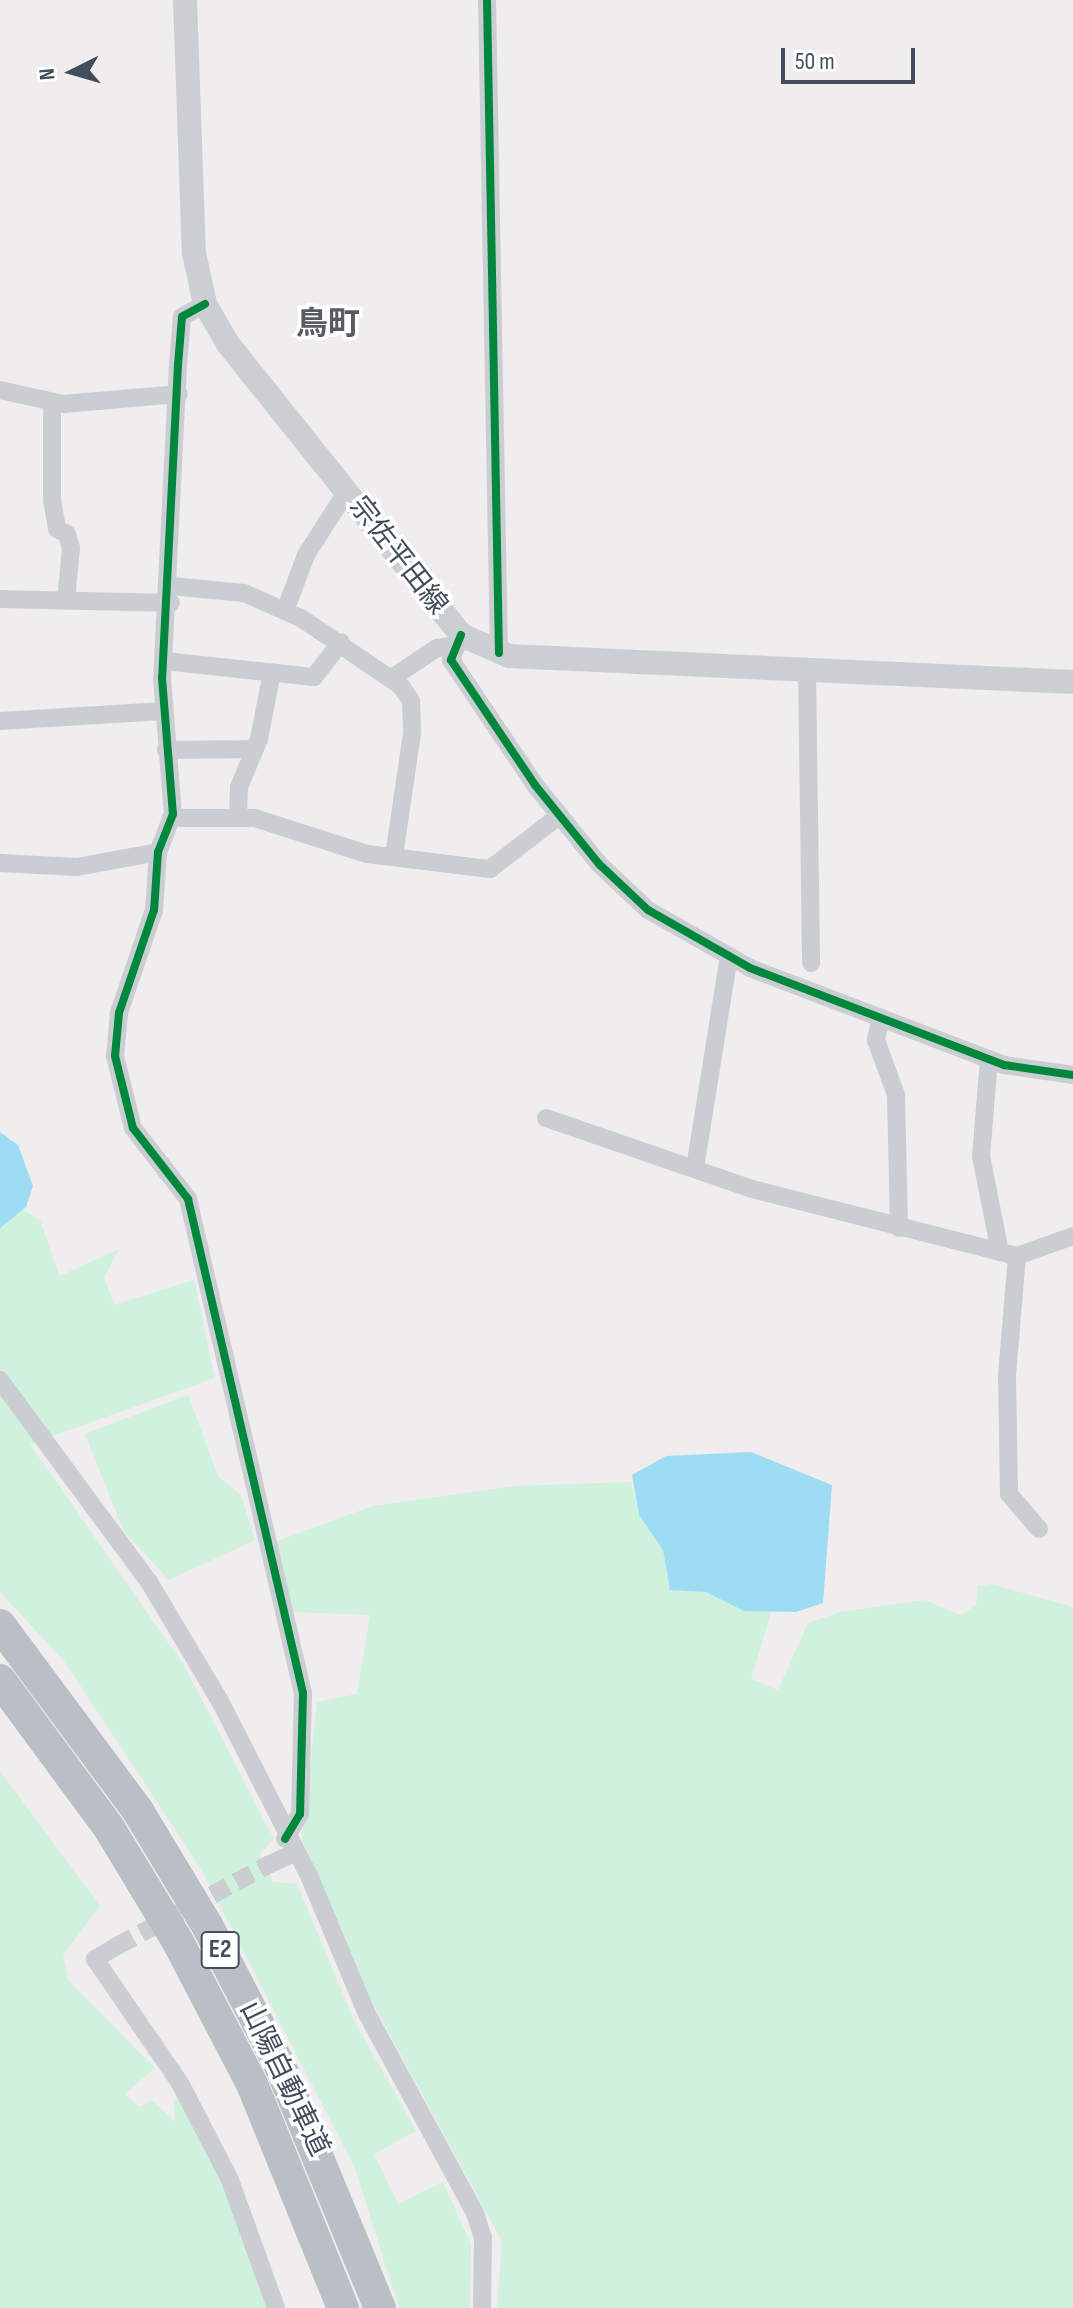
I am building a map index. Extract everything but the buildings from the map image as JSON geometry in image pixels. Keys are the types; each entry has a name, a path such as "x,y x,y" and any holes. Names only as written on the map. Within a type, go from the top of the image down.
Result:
{"highway":[{"name":"山陽自動車道","path":"0,1625 138,1811 208,1927 281,2068 380,2308"},
{"name":"山陽自動車道","path":"0,1680 109,1828 178,1942 252,2084 343,2308"}],"main road":[{"name":"宗佐平田線","path":"185,0 194,253 205,304 228,344 347,491 458,640 499,653 807,671 1073,682"}],"street":[{"path":"487,0 499,653"},
{"path":"205,304 182,317 171,594 164,661 163,711 171,818 158,852 154,910 119,1013 115,1056 133,1128 188,1199 303,1693 300,1814 289,1846 270,1864"},
{"path":"0,390 52,402 179,394"},
{"path":"52,402 52,500 57,529 71,548 66,601"},
{"path":"285,611 306,555 347,491"},
{"path":"0,599 66,601 244,593 285,611 341,642 392,678 411,701 412,733 394,857"},
{"path":"392,678 437,648 458,640"},
{"path":"458,640 451,660 560,815 648,910 729,956 881,1018 989,1059 1073,1075"},
{"path":"164,661 314,677 341,642"},
{"path":"807,671 811,963"},
{"path":"238,817 239,787 255,749 272,672"},
{"path":"0,721 163,711"},
{"path":"166,750 255,749"},
{"path":"171,818 238,817 394,857 490,869 560,815"},
{"path":"0,863 77,867 158,852"},
{"path":"695,1168 729,956"},
{"path":"881,1018 876,1040 896,1095 899,1228"},
{"path":"989,1059 981,1156 1008,1254 1009,1494 1039,1529"},
{"path":"546,1118 695,1168 899,1228 1008,1254 1073,1236"},
{"path":"0,1380 174,1622 475,2213 483,2237 482,2308"},
{"path":"117,1946 95,1959 187,2096 230,2180 276,2308"}],"green space":[{"path":"0,1196 40,1220 60,1276 119,1249 104,1277 114,1305 194,1280 215,1378 30,1444 185,1667 274,1839 260,1854 273,1882 297,1884 354,2020 416,2131 374,2154 398,2204 443,2182 471,2244 470,2308 399,2308 355,2168 201,1869 64,1661 0,1592"},
{"path":"188,1395 218,1476 241,1495 255,1540 169,1580 124,1532 85,1434"},
{"path":"631,1482 639,1515 663,1550 670,1590 706,1592 744,1611 772,1610 751,1679 778,1690 808,1623 841,1612 924,1600 961,1615 976,1605 978,1586 991,1584 1073,1607 1073,2308 497,2308 502,2241 370,1998 302,1839 317,1702 357,1694 370,1615 293,1612 275,1542 373,1506 515,1486"},
{"path":"0,1771 100,1906 63,1955 68,1980 155,2068 125,2094 139,2107 152,2100 175,2122 174,2100 184,2097 225,2178 270,2308 0,2308"}],"water":[{"path":"0,1132 18,1145 33,1186 26,1207 0,1228"},
{"path":"751,1452 832,1485 823,1603 796,1612 744,1611 706,1592 670,1590 663,1550 639,1515 632,1475 666,1456"}],"tunnel":[{"path":"117,1946 270,1864"}],"cycle path":[{"path":"487,0 499,653"},
{"path":"205,304 182,317 178,365 162,678 173,814 158,852 154,910 119,1013 115,1056 133,1128 188,1199 303,1693 300,1814 285,1839"},
{"path":"461,635 451,660 535,785 599,864 648,910 750,968 1004,1065 1073,1075"}],"district":[{"name":"鳥町","path":"328,325"}]}
